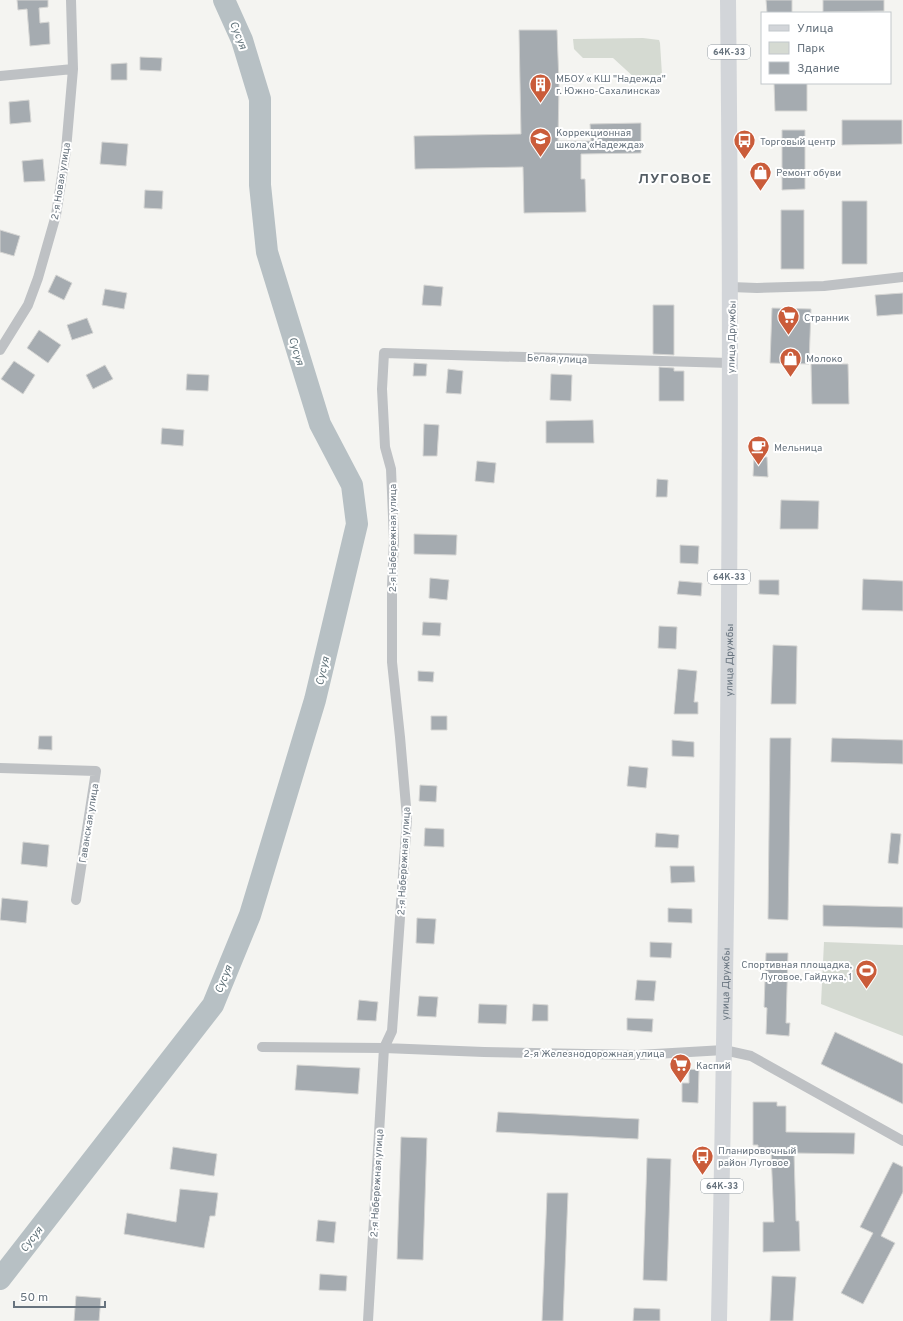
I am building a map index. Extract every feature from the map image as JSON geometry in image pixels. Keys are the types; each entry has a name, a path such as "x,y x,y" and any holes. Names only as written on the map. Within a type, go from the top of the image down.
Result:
{"main road":[{"name":"улица Дружбы","path":"719,1321 724,1050 731,287 728,0"}],"street":[{"name":"2-я Новая улица","path":"0,350 28,305 38,278 56,215 66,150 73,69 71,0"},
{"path":"0,76 73,69"},
{"path":"731,287 757,288 824,286 903,277"},
{"name":"Белая улица","path":"384,353 730,363"},
{"name":"2-я Набережная улица","path":"368,1321 384,1048 392,1031 407,818 392,662 392,587 394,540 391,470 385,446 382,389 384,353"},
{"name":"Гаванская улица","path":"0,768 96,771 76,900"},
{"name":"2-я Железнодорожная улица","path":"262,1047 384,1048 638,1055 724,1050 751,1056 903,1141"}],"green space":[{"path":"643,38 659,40 662,75 658,79 636,79 613,58 583,58 574,49 573,39"},
{"path":"824,942 903,945 903,1036 821,1004"}],"building":[{"path":"17,0 48,0 48,7 39,8 40,23 49,22 50,44 30,46 27,9 18,10"},
{"path":"766,0 792,0 792,12 767,12"},
{"path":"823,0 884,0 884,11 823,12"},
{"name":"МБОУ « КШ \"Надежда\" г. Южно-Сахалинска»","path":"519,30 557,30 559,84 558,141 591,141 590,124 641,123 641,153 581,154 581,179 585,179 586,212 524,213 523,167 415,169 414,136 521,134"},
{"path":"140,57 162,58 161,71 140,70"},
{"path":"127,63 127,80 111,80 111,64"},
{"path":"774,84 807,84 807,111 775,111"},
{"path":"29,100 31,122 10,124 9,102"},
{"path":"842,120 902,120 902,144 842,145"},
{"path":"782,130 805,130 805,189 782,190"},
{"path":"102,142 128,144 126,166 100,164"},
{"path":"43,159 45,181 24,182 22,161"},
{"path":"145,190 163,191 162,209 144,208"},
{"path":"842,201 867,201 867,264 842,264"},
{"path":"781,210 804,210 804,269 781,269"},
{"path":"0,230 20,236 14,256 0,252"},
{"path":"56,275 72,283 64,300 48,292"},
{"path":"424,285 443,287 441,306 422,305"},
{"path":"105,289 127,293 124,309 102,305"},
{"path":"903,293 903,314 877,316 875,295"},
{"path":"653,305 674,305 674,355 653,354"},
{"path":"772,308 811,309 809,364 770,363"},
{"path":"87,318 93,333 72,340 67,325"},
{"path":"39,330 61,345 48,363 27,348"},
{"path":"14,361 35,375 23,394 1,379"},
{"path":"414,363 427,364 426,376 413,376"},
{"path":"811,364 848,364 849,404 812,404"},
{"path":"105,365 113,379 93,389 86,375"},
{"path":"659,367 674,368 674,371 684,371 684,401 659,401"},
{"path":"448,369 463,371 461,394 446,393"},
{"path":"187,374 209,375 208,391 186,390"},
{"path":"551,374 572,375 571,401 550,400"},
{"path":"593,420 594,443 546,443 546,421"},
{"path":"424,424 439,425 437,456 423,456"},
{"path":"162,428 184,430 183,446 161,444"},
{"path":"754,457 767,457 768,477 753,476"},
{"path":"477,461 496,463 494,483 475,481"},
{"path":"657,479 668,480 667,497 656,497"},
{"path":"781,500 819,501 818,529 780,529"},
{"path":"414,534 457,535 456,555 414,554"},
{"path":"680,545 699,546 698,564 680,563"},
{"path":"430,578 449,580 447,600 429,598"},
{"path":"863,579 903,581 903,611 862,610"},
{"path":"759,580 779,580 779,595 759,594"},
{"path":"679,581 702,583 701,596 677,594"},
{"path":"423,622 441,623 440,636 422,635"},
{"path":"659,626 677,627 676,649 658,648"},
{"path":"773,645 797,646 796,704 771,704"},
{"path":"678,669 697,671 694,702 698,702 698,714 674,714"},
{"path":"418,671 434,672 433,682 418,681"},
{"path":"431,716 447,716 447,730 431,730"},
{"path":"39,736 52,736 52,750 38,749"},
{"path":"770,738 791,738 788,920 768,919"},
{"path":"832,738 903,740 903,764 831,762"},
{"path":"672,740 694,742 694,757 672,756"},
{"path":"629,766 648,768 646,788 627,786"},
{"path":"420,785 437,786 436,802 419,801"},
{"path":"425,828 444,829 444,847 424,846"},
{"path":"656,833 679,835 678,848 655,847"},
{"path":"891,833 901,834 898,864 888,863"},
{"path":"23,842 49,845 47,867 21,864"},
{"path":"670,866 694,866 695,882 671,883"},
{"path":"2,898 28,901 26,923 0,920"},
{"path":"823,905 903,907 903,928 823,926"},
{"path":"668,908 692,909 692,923 668,922"},
{"path":"417,918 436,919 434,944 416,943"},
{"path":"650,942 672,943 671,958 650,957"},
{"path":"766,953 788,953 786,1023 790,1023 789,1036 766,1034 767,1008 764,1007"},
{"path":"637,980 656,981 654,1001 635,1000"},
{"path":"419,996 438,997 436,1017 417,1016"},
{"path":"359,1000 378,1002 376,1021 357,1020"},
{"path":"479,1004 507,1005 506,1024 478,1023"},
{"path":"533,1004 548,1005 548,1021 532,1021"},
{"path":"627,1018 653,1019 652,1032 627,1030"},
{"path":"835,1032 903,1064 903,1104 821,1064"},
{"path":"297,1065 360,1068 358,1094 295,1090"},
{"path":"689,1069 699,1070 698,1103 682,1102 682,1083 689,1083"},
{"path":"753,1102 777,1102 777,1106 786,1106 786,1132 855,1133 854,1154 794,1153 796,1221 799,1221 800,1251 763,1252 763,1222 774,1222 771,1151 758,1151 758,1145 753,1145"},
{"path":"498,1112 639,1119 638,1139 496,1132"},
{"path":"401,1137 427,1138 423,1260 397,1259"},
{"path":"173,1147 217,1154 214,1176 170,1169"},
{"path":"647,1158 671,1159 667,1281 643,1280"},
{"path":"893,1162 903,1167 903,1192 881,1236 895,1243 863,1304 841,1293 873,1233 860,1227"},
{"path":"180,1189 218,1193 215,1216 210,1216 204,1248 124,1234 127,1213 176,1222"},
{"path":"547,1193 568,1193 563,1321 542,1321"},
{"path":"318,1220 336,1222 334,1243 316,1241"},
{"path":"320,1274 347,1276 346,1291 319,1290"},
{"path":"772,1276 796,1277 793,1321 770,1321"},
{"path":"76,1296 101,1298 99,1321 74,1321"},
{"path":"634,1308 660,1309 660,1321 633,1321"}],"waterway":[{"name":"Сусуя","path":"0,1279 213,1005 250,915 315,700 357,524 352,485 320,424 267,252 260,185 260,99 242,40 224,0"}],"place":[{"name":"МБОУ « КШ \"Надежда\" г. Южно-Сахалинска»","path":"540,104"},
{"name":"Коррекционная школа «Надежда»","path":"540,158"},
{"name":"Торговый центр","path":"745,160"},
{"name":"Ремонт обуви","path":"761,192"},
{"name":"Странник","path":"789,336"},
{"name":"Молоко","path":"791,378"},
{"name":"Мельница","path":"759,466"},
{"name":"Спортивная площадка, Луговое, Гайдука, 1","path":"867,990"},
{"name":"Каспий","path":"680,1084"},
{"name":"Планировочный район Луговое","path":"703,1176"}],"district":[{"name":"ЛУГОВОЕ","path":"675,178"}]}
